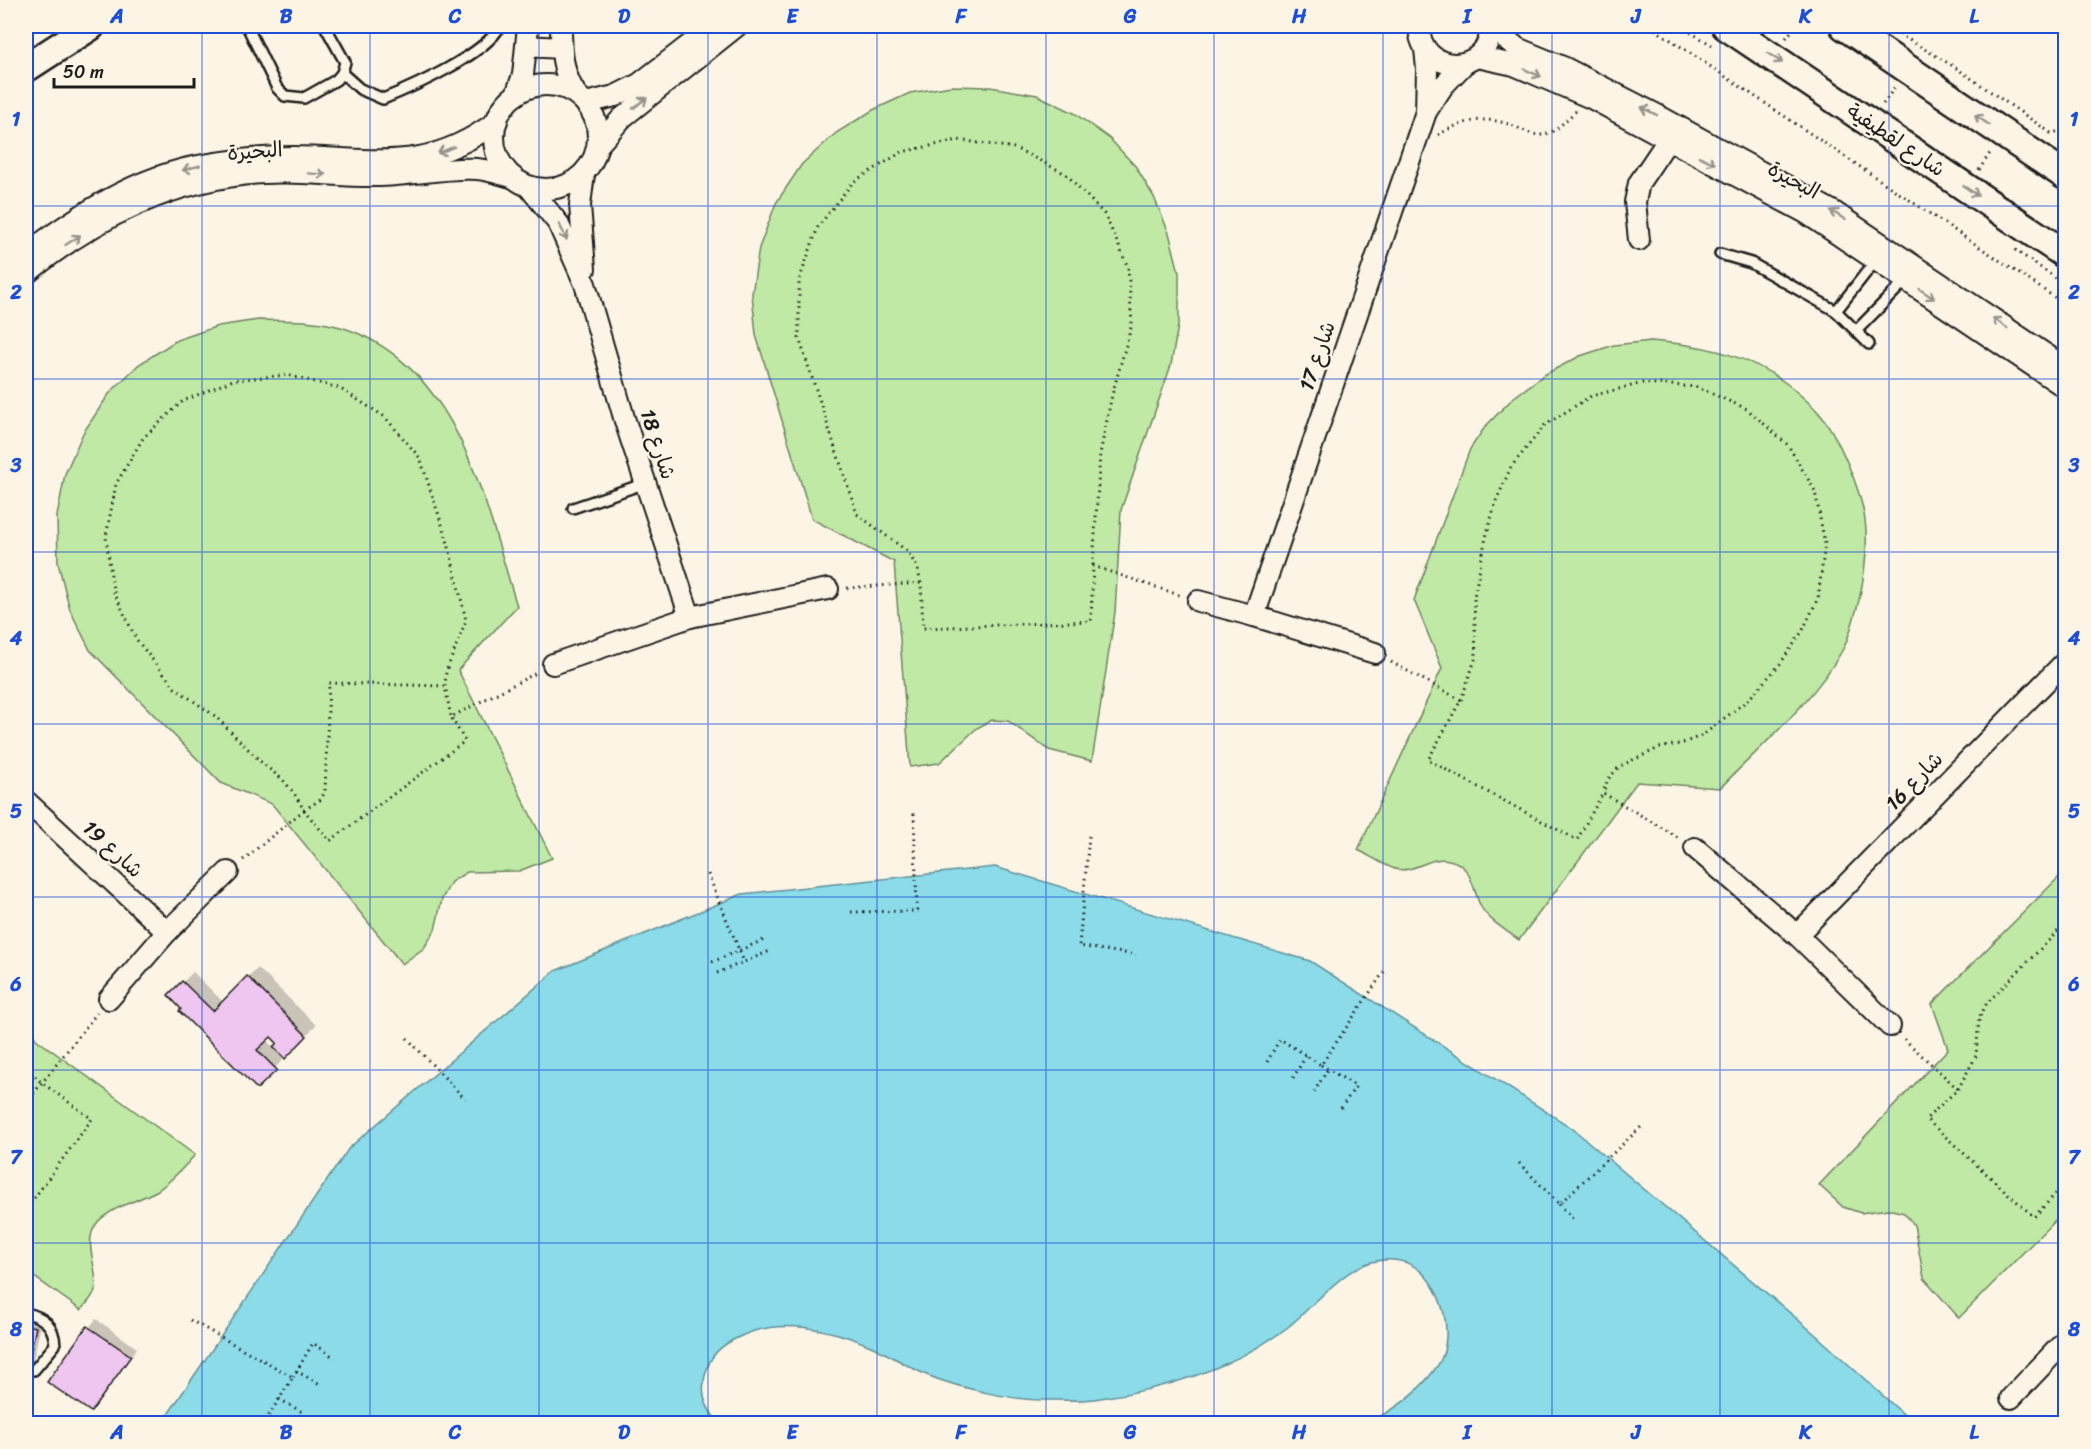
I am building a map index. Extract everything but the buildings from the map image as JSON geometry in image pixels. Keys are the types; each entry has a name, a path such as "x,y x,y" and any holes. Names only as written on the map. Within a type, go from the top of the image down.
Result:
{"street":[{"path":"26,68 91,26"},
{"path":"516,95 523,75 528,26"},
{"path":"561,26 561,48 566,73 594,115 599,129 599,144"},
{"path":"714,26 639,84 615,96 581,98 562,87 546,85 530,88 516,95 501,111 496,121 494,130 499,161 512,177 530,187 541,189 564,187 584,174 591,165 599,144 622,118 735,26"},
{"path":"1403,26 1422,39"},
{"name":"البحيرة","path":"1493,26 1517,48 1563,67 1672,133 1720,166 1806,213 1876,260 1911,273"},
{"name":"شارع 17","path":"1254,616 1426,112 1443,86 1488,44 1493,26"},
{"name":"شارع لقطيفية","path":"1726,26 2066,255"},
{"path":"1844,26 2066,176"},
{"name":"البحيرة","path":"1422,39 1439,60 1447,63 1471,60 1514,65 1672,133 1834,212 1911,273 2025,351 2066,388"},
{"name":"شارع 17","path":"1422,39 1427,69 1426,112"},
{"path":"526,46 561,48"},
{"name":"البحيرة","path":"26,274 35,253 169,190 272,165 418,159 434,155 466,141 496,121"},
{"path":"1638,240 1635,202 1639,183 1672,133"},
{"name":"البحيرة","path":"272,165 377,176 476,169 512,177"},
{"name":"شارع 18","path":"584,174 580,205 585,284"},
{"name":"شارع 18","path":"530,187 558,223 585,284 625,421 690,617"},
{"name":"البحيرة","path":"2025,351 2066,368"},
{"path":"553,664 690,617 828,589"},
{"path":"1198,601 1375,653"},
{"name":"شارع 16","path":"1797,935 2066,661"},
{"name":"شارع 19","path":"26,801 167,932"},
{"path":"1695,848 1797,935 1890,1026"},
{"path":"109,999 167,932 228,872"},
{"path":"2012,1398 2066,1341"}],"lane":[{"path":"247,26 277,88 285,96 304,98 336,80 345,62 325,26"},
{"path":"342,72 360,88 383,99 485,45 500,26"},
{"path":"1720,254 1751,263 1836,311 1869,344"},
{"path":"1836,311 1876,260"},
{"path":"1856,331 1911,273"},
{"path":"573,508 646,483"},
{"path":"26,1313 46,1320 55,1338 55,1345 34,1370"}],"path":[{"path":"1650,26 2066,306"},
{"path":"1895,31 1953,66 2050,133 2066,130"},
{"path":"1870,123 1907,69"},
{"path":"1433,140 1437,135 1455,125 1478,119 1502,122 1529,133 1542,135 1563,124 1582,107"},
{"path":"1968,189 2002,133"},
{"path":"958,140 1015,148 1066,174 1105,215 1128,267 1132,324 1109,406 1100,454 1093,566 1091,621 923,628 921,583 917,567 907,551 857,514 799,338 799,281 818,227 853,182 902,152 958,140"},
{"path":"287,375 339,388 385,417 420,458 447,543 466,620 446,672 445,686 451,717 465,741 330,841 283,780 262,763 215,716 175,688 136,639 113,590 106,537 116,484 143,438 183,401 233,380 287,375"},
{"path":"1643,383 1697,387 1747,409 1788,445 1815,491 1825,544 1818,598 1802,632 1780,664 1749,699 1703,735 1683,743 1659,748 1620,766 1608,779 1603,793 1577,840 1428,760 1461,699 1476,657 1474,597 1496,501 1511,467 1545,425 1591,396 1643,383"},
{"path":"1093,566 1198,601"},
{"path":"828,589 921,583"},
{"path":"1375,653 1461,699"},
{"path":"451,717 553,664"},
{"path":"228,872 304,810 320,800 326,792 329,683 445,686"},
{"path":"1603,793 1695,848"},
{"path":"851,912 917,911 914,813"},
{"path":"1089,836 1079,946 1136,955"},
{"path":"708,874 744,962"},
{"path":"2065,1186 2034,1218 1926,1119 1958,1089 1976,1056 1979,1018 1987,1003 2066,923"},
{"path":"712,962 766,939"},
{"path":"717,973 770,951"},
{"path":"1321,1065 1385,970"},
{"path":"26,1103 109,999"},
{"path":"1890,1026 1958,1089"},
{"path":"406,1038 465,1099"},
{"path":"1267,1062 1280,1040 1356,1086 1341,1108"},
{"path":"1293,1078 1306,1056"},
{"path":"26,1068 41,1082 92,1119 26,1209"},
{"path":"1314,1092 1328,1070"},
{"path":"1559,1204 1642,1126"},
{"path":"1519,1163 1575,1221"},
{"path":"190,1320 293,1377"},
{"path":"273,1424 266,1420 313,1343 335,1358"},
{"path":"296,1371 320,1384"},
{"path":"279,1399 304,1413"}],"green space":[{"path":"951,86 990,87 1037,95 1074,113 1110,139 1136,167 1154,197 1169,233 1179,272 1179,320 1171,365 1121,510 1115,612 1092,761 1049,750 1008,721 992,720 977,728 939,763 910,767 894,562 812,519 756,335 752,294 759,248 776,203 802,164 836,133 873,110 910,93"},
{"path":"258,320 312,322 344,328 383,347 415,374 441,406 462,443 479,483 517,606 458,670 552,858 519,871 467,872 451,882 442,899 435,930 424,948 402,964 272,804 221,783 90,650 70,610 58,563 57,516 65,474 83,433 109,394 138,365 177,340 218,326"},
{"path":"1651,341 1689,345 1725,353 1759,366 1791,387 1818,412 1841,448 1854,478 1863,508 1866,544 1860,595 1843,649 1818,686 1770,739 1720,788 1637,782 1519,940 1484,912 1471,879 1463,867 1457,863 1442,859 1402,870 1381,863 1358,850 1442,668 1414,600 1470,449 1485,427 1513,398 1544,375 1580,356 1614,345"},
{"path":"2065,871 2065,1210 1959,1318 1924,1278 1914,1225 1904,1213 1888,1209 1861,1213 1843,1207 1819,1185 1948,1049 1932,1004"},
{"path":"26,1021 36,1039 195,1155 158,1190 110,1212 97,1223 91,1239 95,1291 81,1310 26,1271"}],"water":[{"path":"995,867 1310,961 1572,1128 1816,1335 1913,1423 1366,1423 1397,1406 1415,1392 1438,1365 1444,1352 1446,1337 1441,1304 1425,1276 1414,1266 1400,1261 1383,1260 1367,1263 1338,1280 1288,1327 1244,1355 1171,1383 1094,1399 1034,1400 971,1389 929,1376 880,1351 841,1335 823,1330 788,1326 753,1331 728,1343 713,1357 705,1375 703,1390 709,1410 719,1423 162,1423 349,1148 555,971 742,894"}]}
